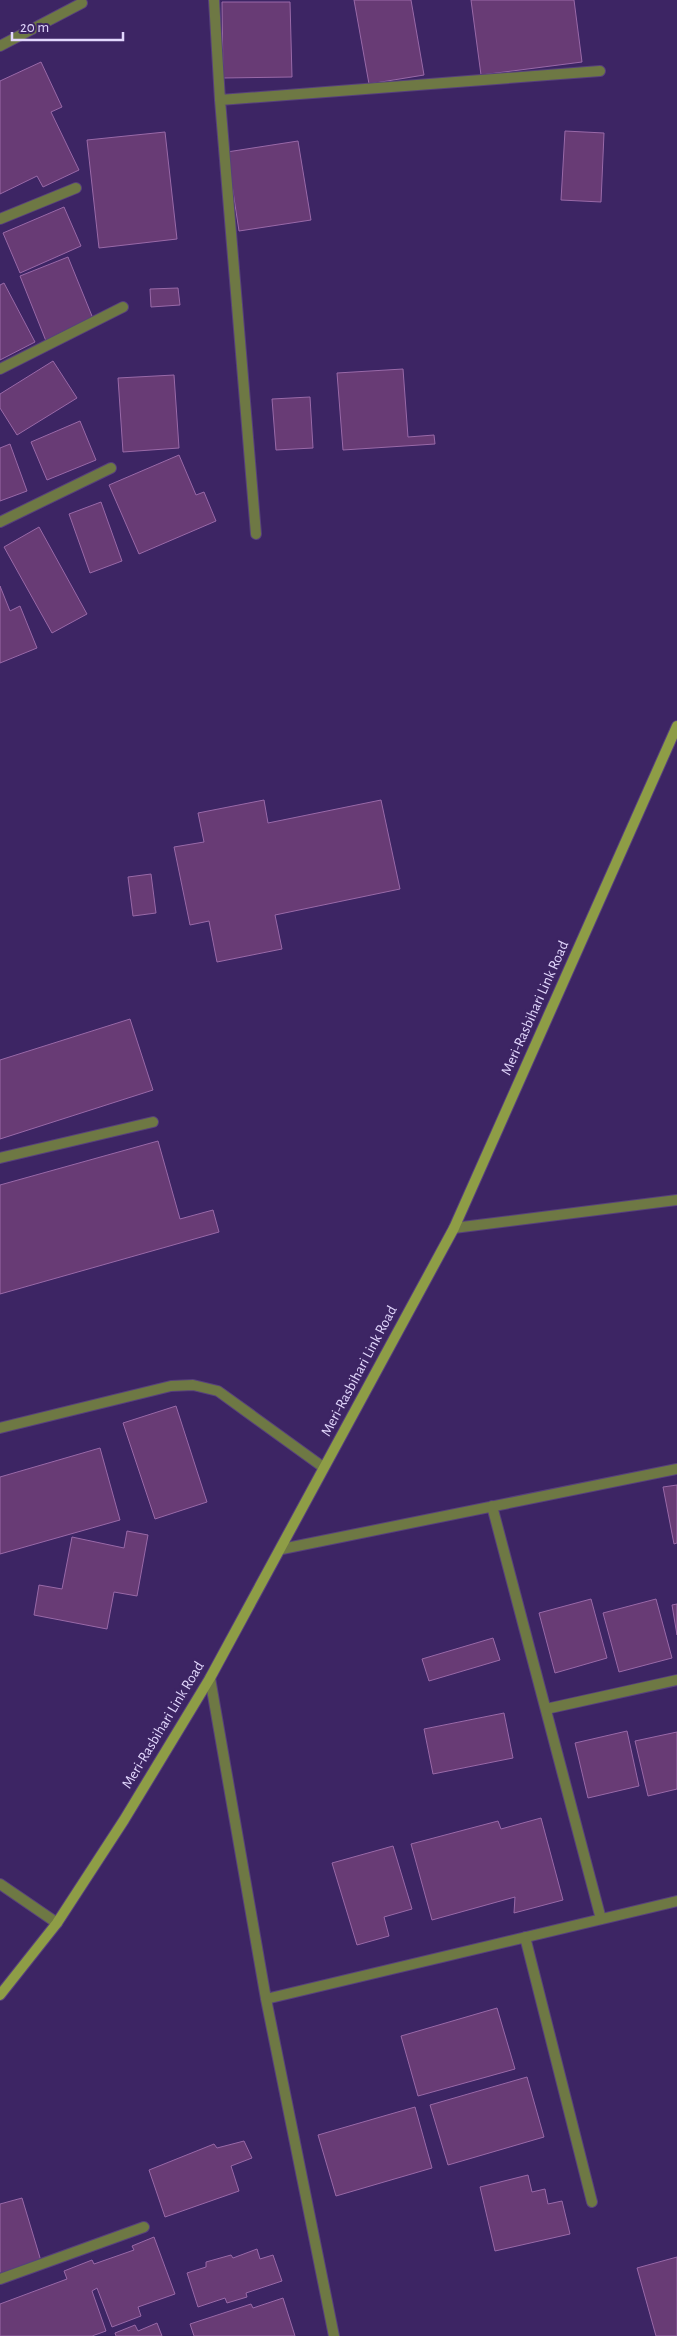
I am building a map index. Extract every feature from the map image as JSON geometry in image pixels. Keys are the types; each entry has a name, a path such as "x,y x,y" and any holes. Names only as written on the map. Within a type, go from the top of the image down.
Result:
{"main road":[{"name":"Meri-Rasbihari Link Road","path":"0,1995 56,1923 124,1820 210,1678 282,1549 324,1467 454,1228 677,726"}],"street":[{"path":"214,0 220,100 256,534"},
{"path":"0,46 82,3"},
{"path":"220,100 600,71"},
{"path":"0,220 76,188"},
{"path":"0,369 123,307"},
{"path":"0,522 111,468"},
{"path":"0,1158 153,1122"},
{"path":"454,1228 677,1200"},
{"path":"0,1428 170,1386 193,1385 218,1391 324,1467"},
{"path":"282,1549 677,1469"},
{"path":"492,1506 601,1919"},
{"path":"210,1678 266,1999 334,2336"},
{"path":"546,1709 677,1680"},
{"path":"0,1884 56,1923"},
{"path":"266,1999 677,1901"},
{"path":"525,1937 592,2202"},
{"path":"0,2280 144,2227"}],"building":[{"path":"354,0 411,0 424,75 369,84"},
{"path":"471,0 574,0 582,62 481,75"},
{"path":"222,2 290,2 292,77 223,78"},
{"path":"41,62 62,107 51,112 79,170 43,187 37,176 0,194 0,81"},
{"path":"565,131 604,133 601,202 561,200"},
{"path":"165,132 177,239 99,248 87,140"},
{"path":"298,141 311,220 239,231 227,152"},
{"path":"64,207 81,246 20,273 3,233"},
{"path":"68,257 94,321 46,341 20,276"},
{"path":"4,283 35,342 0,360 0,285"},
{"path":"178,288 180,305 151,307 150,289"},
{"path":"53,361 77,398 17,435 0,408 0,394"},
{"path":"403,369 408,437 434,435 435,444 343,450 337,373"},
{"path":"174,375 179,448 123,452 118,378"},
{"path":"310,397 313,448 276,450 272,399"},
{"path":"80,421 96,460 47,480 31,442"},
{"path":"10,444 27,491 0,501 0,448"},
{"path":"179,455 196,495 204,492 216,521 139,554 109,485"},
{"path":"101,502 122,561 90,573 69,514"},
{"path":"39,527 87,614 52,633 4,547"},
{"path":"0,586 10,611 20,606 37,648 0,663"},
{"path":"264,800 268,823 381,800 400,889 275,915 282,949 217,962 209,921 190,925 174,847 204,842 198,813"},
{"path":"151,874 156,913 133,916 128,877"},
{"path":"130,1019 153,1090 0,1139 0,1060"},
{"path":"158,1141 180,1219 213,1210 219,1232 0,1294 0,1185"},
{"path":"176,1406 207,1502 155,1519 123,1423"},
{"path":"100,1448 120,1520 0,1554 0,1477"},
{"path":"677,1485 677,1543 674,1544 663,1487"},
{"path":"127,1531 148,1535 137,1596 114,1592 107,1629 34,1615 39,1585 62,1589 72,1537 124,1548"},
{"path":"591,1599 607,1658 555,1673 539,1613"},
{"path":"656,1599 672,1658 619,1672 603,1613"},
{"path":"677,1604 677,1635 672,1605"},
{"path":"493,1638 500,1660 429,1681 422,1659"},
{"path":"504,1713 513,1758 433,1774 424,1729"},
{"path":"627,1731 639,1786 588,1798 575,1743"},
{"path":"677,1732 677,1789 648,1796 635,1741"},
{"path":"541,1818 563,1900 514,1913 515,1897 432,1920 411,1844 498,1821 501,1829"},
{"path":"393,1846 412,1909 384,1917 389,1936 357,1945 332,1863"},
{"path":"497,2008 515,2069 418,2096 401,2036"},
{"path":"527,2077 544,2137 448,2165 430,2105"},
{"path":"415,2107 432,2168 336,2196 318,2135"},
{"path":"244,2141 252,2158 231,2166 239,2191 165,2217 149,2170 214,2144 217,2148"},
{"path":"528,2175 532,2192 545,2189 548,2204 562,2201 570,2234 495,2251 480,2187"},
{"path":"22,2198 41,2261 0,2274 0,2204"},
{"path":"154,2237 175,2294 138,2307 141,2316 112,2327 97,2288 92,2291 106,2331 92,2336 0,2336 0,2304 67,2279 64,2271 92,2260 94,2264 134,2250 132,2246"},
{"path":"257,2249 260,2259 273,2255 282,2281 246,2293 247,2297 227,2303 225,2298 198,2307 187,2273 206,2267 206,2262 231,2255 233,2258"},
{"path":"677,2257 677,2336 656,2336 637,2268"},
{"path":"283,2298 295,2336 194,2336 190,2324 251,2304 253,2308"},
{"path":"157,2323 162,2336 116,2336 115,2333 135,2325 138,2331"}]}
